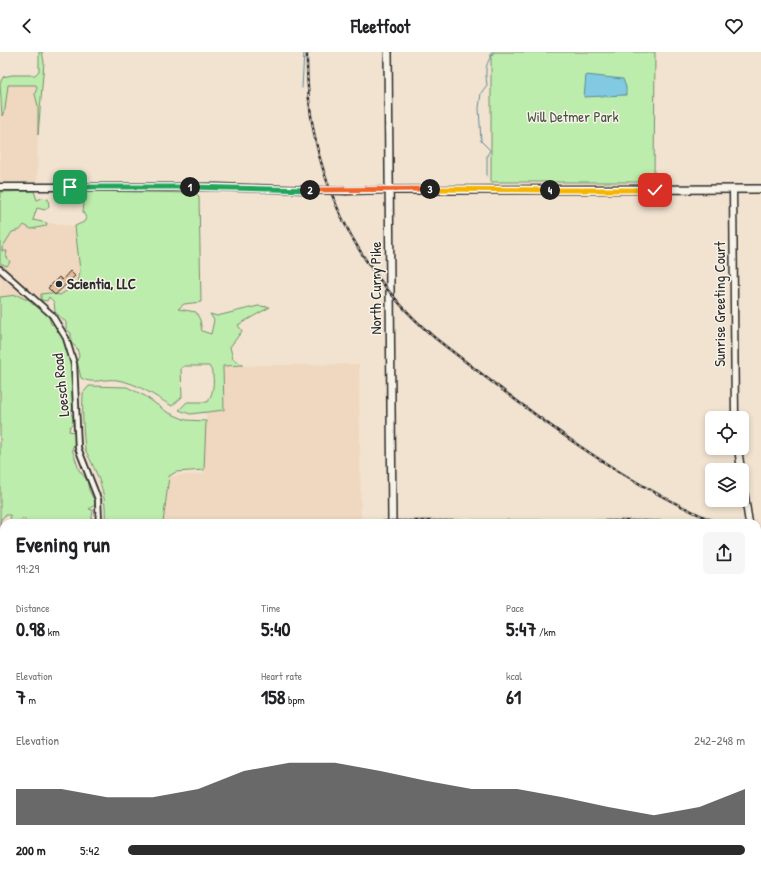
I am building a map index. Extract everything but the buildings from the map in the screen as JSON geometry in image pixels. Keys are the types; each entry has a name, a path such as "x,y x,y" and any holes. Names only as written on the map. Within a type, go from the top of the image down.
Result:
{"main road":[{"name":"North Curry Pike","path":"388,52 392,519"},
{"path":"388,190 761,189"}],"street":[{"path":"0,187 216,187 310,190 388,190"},
{"name":"Sunrise Greeting Court","path":"733,189 735,411"},
{"name":"Loesch Road","path":"0,269 52,315 66,338 74,364 78,448 97,495 99,519"},
{"path":"746,507 748,519"}],"shaded area":[{"path":"8,85 36,85 37,87 35,94 38,106 37,182 0,182 0,116 2,116 5,109"},
{"path":"47,223 75,226 80,271 78,284 60,296 49,293 41,300 41,307 35,306 17,295 0,297 0,263 3,265 7,253 2,251 2,248 12,232 20,230 24,225 31,229 41,228 46,226"},
{"path":"359,364 361,518 164,519 169,476 204,474 206,412 224,410 223,366"}],"green space":[{"path":"39,52 42,52 44,62 38,135 38,106 35,94 37,87 36,85 8,85 5,109 2,116 0,83 3,77 12,75 35,75 39,71"},
{"name":"Will Detmer Park","path":"491,52 655,52 654,182 491,182"},
{"path":"34,191 37,200 42,198 48,199 49,206 45,210 37,208 33,220 47,223 46,226 31,229 24,225 20,230 12,232 2,248 2,251 7,251 6,256 10,262 7,266 0,263 0,192"},
{"path":"86,191 195,193 199,196 201,302 184,304 178,309 196,312 200,320 202,331 211,334 214,320 210,314 217,316 258,306 270,307 238,325 242,331 230,347 233,359 243,365 223,366 224,410 190,414 179,410 187,402 208,402 212,393 213,384 213,374 209,366 184,366 181,368 182,397 172,406 146,390 132,384 117,380 90,381 81,378 77,361 79,356 77,348 71,343 71,333 66,329 66,322 55,312 54,302 49,297 47,301 41,300 41,294 49,293 60,295 78,284 80,271 75,226 84,222 86,218 83,212 84,201 86,201"},
{"path":"17,295 25,299 31,299 32,304 41,307 48,314 51,324 56,325 66,341 73,372 77,403 70,412 73,417 73,425 70,426 69,431 74,432 76,440 72,449 79,470 87,480 89,490 96,504 89,509 93,510 92,519 10,519 10,515 6,515 0,519 0,297"},
{"path":"89,386 127,387 145,396 167,412 186,420 206,421 204,470 176,472 169,476 164,519 105,519 105,502 101,484 85,449 83,393"}],"water":[{"path":"586,75 623,79 626,87 626,95 584,97"}],"waterway":[{"path":"302,88 304,52"},
{"path":"487,176 487,156 490,150 481,141 479,108 481,93 487,85 487,64 494,52"}],"railway":[{"path":"307,52 308,94 314,134 324,173 338,210 357,245 379,278 405,309 435,338 570,440 642,485 709,519"}],"place":[{"name":"Scientia, LLC","path":"59,284"}],"route":[{"path":"70,187 216,187 347,190 655,190"}]}
